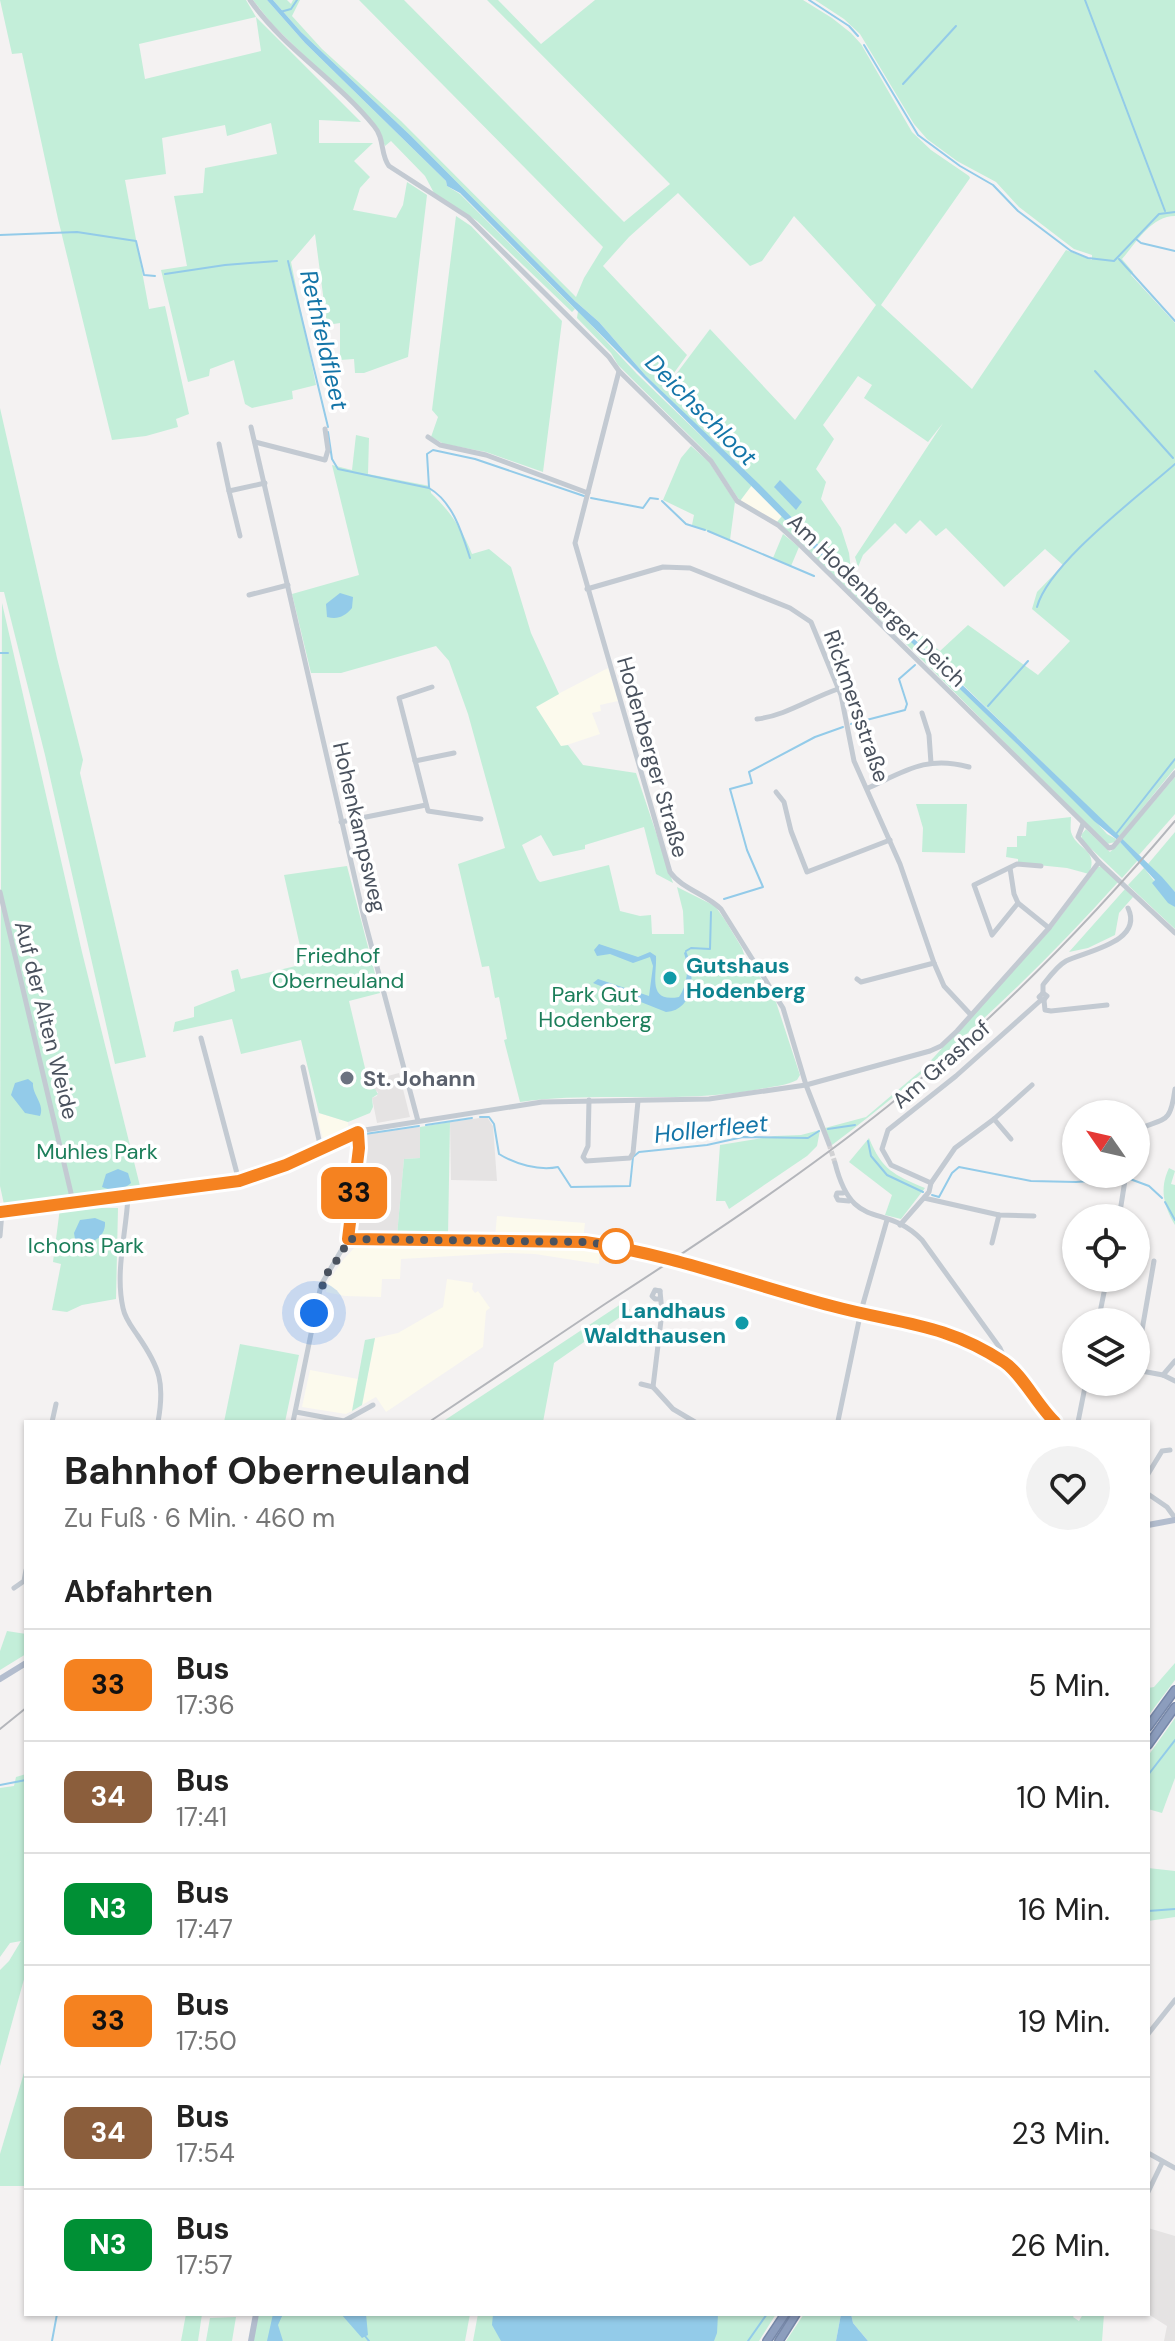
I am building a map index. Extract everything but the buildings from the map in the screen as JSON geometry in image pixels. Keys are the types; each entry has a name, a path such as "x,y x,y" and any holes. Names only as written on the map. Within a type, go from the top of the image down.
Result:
{"highway":[{"path":"1150,1724 1175,1690"},
{"path":"1150,1742 1175,1707"},
{"path":"767,2341 784,2316"},
{"path":"779,2341 795,2316"}],"main road":[{"path":"1150,1525 1175,1519"},
{"path":"0,1679 24,1664"},
{"path":"251,2341 256,2316"}],"street":[{"name":"Am Hodenberger Deich","path":"250,0 292,48 339,89 377,129 382,140 383,159 389,166 468,217 701,451 737,501 778,525 801,546 1109,848 1175,773"},
{"name":"Hodenberger Straße","path":"619,371 575,543 587,589 670,872 678,882 721,909 774,990 783,1008 806,1085 829,1144"},
{"name":"Hohenkampsweg","path":"251,427 367,933 418,1121"},
{"path":"255,442 325,460 328,450 325,429"},
{"path":"428,437 440,445 486,455 588,493"},
{"path":"219,444 240,536"},
{"path":"229,491 265,483"},
{"name":"Rickmersstraße","path":"587,589 663,567 690,568 790,608 811,622 838,689 854,761 890,840 934,963 944,986 971,1015"},
{"path":"249,595 288,585"},
{"path":"432,687 399,698 428,811 481,819"},
{"path":"757,719 771,718 838,689"},
{"path":"922,713 929,735 931,763"},
{"path":"415,761 454,753"},
{"path":"868,788 921,763 955,763 969,767"},
{"path":"776,792 784,802 791,831 807,872 890,840"},
{"path":"341,822 426,805"},
{"name":"Am Hodenberger Deich","path":"1083,824 1078,837 1099,862 1175,933"},
{"path":"0,1236 1,1212 239,1181 286,1165 358,1132 542,1102 709,1099 806,1085 937,1049 1049,928 1099,862"},
{"path":"1018,903 992,935 974,885 1017,864 1041,866"},
{"path":"1010,868 1018,903 1049,928"},
{"name":"Auf der Alten Weide","path":"0,892 44,1071 71,1204"},
{"name":"Am Grashof","path":"931,1183 891,1165 882,1149 886,1133 956,1076 1043,998 1043,985 1063,962 1115,941 1124,934 1130,922 1128,908"},
{"path":"857,979 861,982 934,963"},
{"path":"1043,998 1045,1010 1051,1011 1107,1005"},
{"path":"201,1038 239,1181"},
{"path":"303,1067 321,1149"},
{"path":"900,1225 924,1198 955,1148 1032,1085"},
{"path":"1150,1124 1172,1113 1175,1089"},
{"path":"589,1100 588,1146 583,1157 586,1161 630,1158 638,1101"},
{"path":"994,1119 1011,1139"},
{"path":"294,1420 321,1285 348,1239 359,1148 358,1132"},
{"path":"835,1163 844,1193 851,1202 866,1212 914,1232 1000,1348 1007,1364 1054,1420"},
{"path":"128,1197 121,1256 122,1305 160,1375 162,1395 158,1420"},
{"path":"924,1198 999,1215 1034,1216"},
{"path":"992,1243 999,1215"},
{"path":"838,1420 861,1311 887,1220"},
{"path":"348,1239 585,1242 662,1257"},
{"path":"1146,1308 1154,1261"},
{"path":"690,1264 833,1306 912,1322 955,1335 1007,1364"},
{"path":"653,1387 662,1312 660,1299"},
{"path":"1163,1375 1175,1361"},
{"path":"1150,1372 1175,1381"},
{"path":"641,1384 653,1387 673,1409 692,1420"},
{"path":"1078,1420 1083,1396"},
{"path":"52,1420 56,1404"},
{"path":"346,1420 373,1405"},
{"path":"296,1412 339,1420"},
{"path":"1150,1471 1162,1451 1170,1450"},
{"path":"1150,1495 1167,1507 1175,1519"},
{"path":"14,1588 24,1581"},
{"path":"1150,2031 1175,2000"},
{"path":"1150,2154 1175,2168"},
{"path":"1150,2188 1162,2163"}],"shaded area":[{"path":"752,485 782,516 777,522 740,501"},
{"path":"608,668 618,701 600,705 601,711 592,713 600,734 561,747 535,706"},
{"path":"399,1073 410,1117 377,1123 372,1098 378,1092 371,1089 369,1081"},
{"path":"319,1113 348,1122 349,1131 324,1144"},
{"path":"487,1117 493,1126 497,1181 451,1180 450,1122"},
{"path":"420,1127 420,1158 404,1159 397,1235 359,1235 356,1233 367,1134"},
{"path":"497,1216 585,1223 583,1239 495,1237"},
{"path":"363,1243 562,1246 600,1251 599,1264 535,1254 505,1253 401,1259 400,1279 382,1279 381,1297 326,1292 328,1282 343,1260"},
{"path":"447,1279 473,1283 472,1289 475,1293 478,1291 490,1308 486,1311 483,1347 386,1412 376,1397 362,1405 375,1338 398,1333 443,1307"},
{"path":"310,1370 358,1379 352,1411 346,1414 302,1407"},
{"path":"1150,2229 1175,2236 1175,2341 1164,2341 1167,2326 1150,2315"}],"green space":[{"path":"0,0 246,0 256,17 361,122 319,120 319,143 373,143 354,161 370,177 360,188 353,210 396,218 403,205 407,182 427,195 408,357 364,373 355,373 354,359 340,360 340,323 327,325 315,234 291,262 316,385 292,391 293,399 252,408 245,404 234,360 210,369 209,376 188,382 161,270 187,266 174,196 203,193 205,168 277,154 271,123 227,136 225,125 162,138 166,174 125,180 149,309 165,306 189,414 176,419 178,427 146,436 112,440 58,219 22,53 12,54","holes":["256,17 261,51 145,79 139,44"]},
{"path":"253,0 267,0 305,43 446,181 447,186 460,194 575,309 572,312 477,221 434,193 425,176 391,141 385,146 377,127 272,24"},
{"path":"273,0 287,0 291,4 293,0 300,0 292,16 322,49 401,121 576,297 603,247 359,0 404,0 624,222 670,184 487,0 498,0 541,44 595,0 803,0 851,33 861,44 912,132 970,178 881,305 972,389 1066,250 1092,260 1092,255 1074,249 1019,207 996,182 957,161 927,139 914,124 860,34 815,0 1175,0 1175,216 1151,225 1122,259 1133,272 1131,275 1175,323 1175,768 1119,837 646,376 599,322 301,32","holes":["678,193 750,266 762,261 794,216 876,305 795,420 710,329 665,389 668,392 663,388 687,355 603,266 629,237","858,376 872,385 864,398 928,442 943,423 855,557 858,567 863,555 895,523 906,534 920,520 936,536 946,528 1004,587 1045,549 1063,565 1037,592 1032,609 1070,641 1038,675 968,625 940,651 875,596 851,570 841,528 821,499 826,482 816,469 834,439 823,425"]},
{"path":"456,216 471,226 562,321 543,472 486,452 444,444 431,437 438,417 432,410"},
{"path":"578,311 637,374 752,485 740,501 709,455 618,365 611,353 577,318"},
{"path":"0,408 83,760 80,773 146,1057 115,1064 45,755 4,592 0,592"},
{"name":"Park Gut Hodenberg","path":"356,435 369,438 368,474 430,486 431,493 460,528 472,554 489,549 511,567 531,633 559,694 536,707 561,746 568,745 583,765 636,773 673,883 656,874 644,827 585,845 585,849 553,856 541,835 522,845 537,879 540,882 609,865 620,911 651,915 652,934 684,934 677,887 715,906 742,948 747,963 775,999 800,1075 797,1080 726,1094 579,1097 520,1102 504,1040 507,1039 499,997 495,998 489,966 482,967 458,864 505,848 468,714 449,661 436,646 341,673 311,673 292,594 359,575 332,465 352,470"},
{"path":"691,446 709,462 735,502 730,540 692,525 694,515 663,500 681,458"},
{"path":"782,516 1107,834 1116,839 1115,842 1107,844 902,640 777,522"},
{"path":"783,534 799,547 791,566 773,558"},
{"name":"Muhles Park","path":"2,603 82,952 141,1190 5,1209 0,1186"},
{"path":"1175,777 1175,814 1139,855 1122,839"},
{"path":"916,804 967,804 965,853 922,852 923,828"},
{"path":"1071,817 1074,838 1091,859 1089,874 1067,868 1018,863 1018,859 1006,857 1007,847 1017,847 1017,836 1026,836 1027,822"},
{"path":"1086,829 1110,852 1120,842 1138,860 1122,878 1083,841 1081,835"},
{"path":"1175,832 1175,892 1148,864"},
{"name":"Friedhof Oberneuland","path":"347,866 380,993 349,1001 370,1089 375,1089 378,1094 372,1098 370,1113 348,1122 319,1113 301,1040 241,1054 232,1019 173,1032 175,1022 194,1017 194,1007 235,991 231,971 238,969 241,979 304,964 284,875"},
{"path":"1102,866 1118,882 1051,953 945,1053 832,1145 825,1128 866,1117 924,1068 1051,929 1098,867"},
{"path":"1144,868 1175,907 1175,929 1128,885"},
{"path":"1125,889 1133,897 1119,913 1115,935 1088,948 1069,952"},
{"path":"450,1122 448,1236 397,1235 404,1159 420,1158 420,1127"},
{"path":"820,1130 817,1146 807,1156 729,1209 725,1201 716,1201 720,1145"},
{"path":"869,1138 890,1170 925,1188 901,1219 885,1215 892,1195 849,1162"},
{"path":"1169,1168 1175,1171 1171,1184 1175,1185 1175,1225 1164,1197"},
{"name":"Ichons Park","path":"60,1208 118,1208 116,1299 82,1305 67,1312 52,1310 61,1264 53,1262"},
{"path":"624,1302 630,1310 554,1363 543,1420 445,1420"},
{"path":"375,1338 362,1405 352,1411 365,1340"},
{"path":"240,1344 299,1355 285,1420 224,1420"},
{"path":"7,1631 24,1634 24,1655 0,1670 0,1651"},
{"path":"1175,1663 1175,1680 1150,1713 1150,1688"},
{"path":"1175,1718 1175,1778 1162,1813 1150,1810 1150,1753"},
{"path":"24,1775 24,1979 0,2066 0,1970 21,1941 10,1943 0,1957 0,1788 14,1786 16,1777"},
{"path":"1150,1868 1175,1871 1175,1917 1150,1921"},
{"path":"24,2073 24,2186 0,2186 0,2154"},
{"path":"186,2316 202,2316 198,2341 181,2341"},
{"path":"258,2316 470,2316 465,2341 253,2341"},
{"path":"478,2316 775,2316 759,2341 473,2341"},
{"path":"803,2316 841,2316 836,2341 786,2341"},
{"path":"851,2316 1074,2316 1079,2321 1082,2316 1104,2316 1102,2341 868,2341 853,2323"},
{"path":"236,2317 232,2341 206,2341 210,2318"}],"water":[{"path":"267,0 273,0 301,32 599,322 646,376 1162,877 1175,892 1175,907 1168,903 1152,883 1155,880 1120,842 1094,821 805,540 460,193 447,186 446,181 305,43"},
{"path":"780,480 802,502 796,510 774,487"},
{"path":"340,593 353,597 352,608 341,617 327,617 326,604"},
{"path":"599,944 638,957 650,952 656,956 656,986 662,996 669,998 679,997 684,987 686,951 692,979 688,997 676,1010 666,1012 593,983 598,979 649,996 653,966 650,957 633,963 610,954 597,956 594,950"},
{"path":"28,1079 33,1083 40,1103 40,1116 25,1113 11,1095 15,1083"},
{"path":"118,1169 128,1173 131,1183 117,1189 102,1187 106,1174"},
{"path":"95,1218 105,1222 100,1237 91,1242 75,1239 74,1233 80,1220"},
{"path":"273,2316 282,2316 278,2325 283,2341 267,2341"},
{"path":"343,2316 366,2316 368,2335 362,2338"},
{"path":"493,2316 718,2316 714,2341 501,2341 492,2325"},
{"path":"841,2316 851,2316 853,2323 868,2341 836,2341"}],"waterway":[{"path":"280,12 291,9 297,0"},
{"path":"809,0 849,26 858,36"},
{"path":"1085,0 1165,211"},
{"path":"903,84 956,26"},
{"path":"864,45 918,135 960,166 993,185 1018,211 1071,251 1088,258 1114,261 1159,214 1175,212"},
{"name":"Rethfeldfleet","path":"0,235 77,232 136,241 144,275 155,276"},
{"path":"1136,239 1175,251"},
{"path":"1119,259 1175,321"},
{"name":"Rethfeldfleet","path":"165,274 277,261"},
{"name":"Rethfeldfleet","path":"288,261 328,427"},
{"path":"1095,371 1173,458"},
{"name":"Rethfeldfleet","path":"328,432 332,459 338,469 429,488 437,494 456,519 470,558"},
{"name":"Rethfeldfleet","path":"429,487 427,454 433,450 475,459 584,496"},
{"path":"1037,607 1045,590 1076,551 1175,464"},
{"name":"Rethfeldfleet","path":"591,498 643,508 650,498 658,499"},
{"name":"Rethfeldfleet","path":"662,501 686,524 705,530"},
{"name":"Rethfeldfleet","path":"708,531 814,576"},
{"path":"0,653 8,653"},
{"path":"988,706 1028,661"},
{"path":"851,724 905,710 907,704 899,679 915,665"},
{"path":"724,899 763,887 747,850 730,789 752,783 749,772 815,737 843,727"},
{"path":"1116,834 1175,759"},
{"path":"686,951 691,948 710,949 711,912"},
{"name":"Hollerfleet","path":"480,1117 489,1117 494,1124 499,1154 527,1166 558,1167 571,1187 630,1186 633,1157 639,1152 707,1145 743,1137 808,1138 819,1131"},
{"name":"Hollerfleet","path":"426,1125 472,1118"},
{"name":"Hollerfleet","path":"828,1129 855,1125"},
{"name":"Hollerfleet","path":"365,1134 419,1126"},
{"name":"Hollerfleet","path":"868,1141 871,1156 887,1175 923,1192"},
{"name":"Hollerfleet","path":"291,1169 344,1144"},
{"name":"Hollerfleet","path":"932,1195 939,1197 952,1173 959,1167 1031,1181 1062,1182"},
{"name":"Hollerfleet","path":"132,1202 224,1190 285,1171"},
{"name":"Hollerfleet","path":"1150,1187 1162,1198"},
{"name":"Hollerfleet","path":"1165,1202 1175,1220"},
{"name":"Hollerfleet","path":"6,1216 123,1203"},
{"path":"1150,1772 1175,1740"},
{"path":"0,1785 24,1780"},
{"path":"1150,1911 1175,1909"},
{"path":"52,2341 57,2316"},
{"path":"748,2341 766,2316"},
{"path":"365,2336 369,2341"}],"tunnel":[{"path":"829,1144 835,1163"},
{"path":"662,1257 690,1264"}],"railway":[{"path":"432,1420 749,1208 888,1106 1002,1006 1108,897 1175,821"},
{"path":"0,1729 24,1710"}],"bus line":[{"name":"33","path":"0,1212 239,1181 286,1165 358,1132 359,1148 348,1239 585,1242 621,1247 726,1273 833,1306 912,1322 955,1335 1012,1368 1053,1420"}],"place":[{"name":"Gutshaus Hodenberg","path":"670,978"},
{"name":"St. Johann","path":"347,1078"},
{"name":"Landhaus Waldthausen","path":"742,1323"}],"route":[{"path":"314,1313 321,1285 348,1239 585,1242 616,1246"}],"water label":[{"name":"Deichschloot","path":"701,410"}]}
